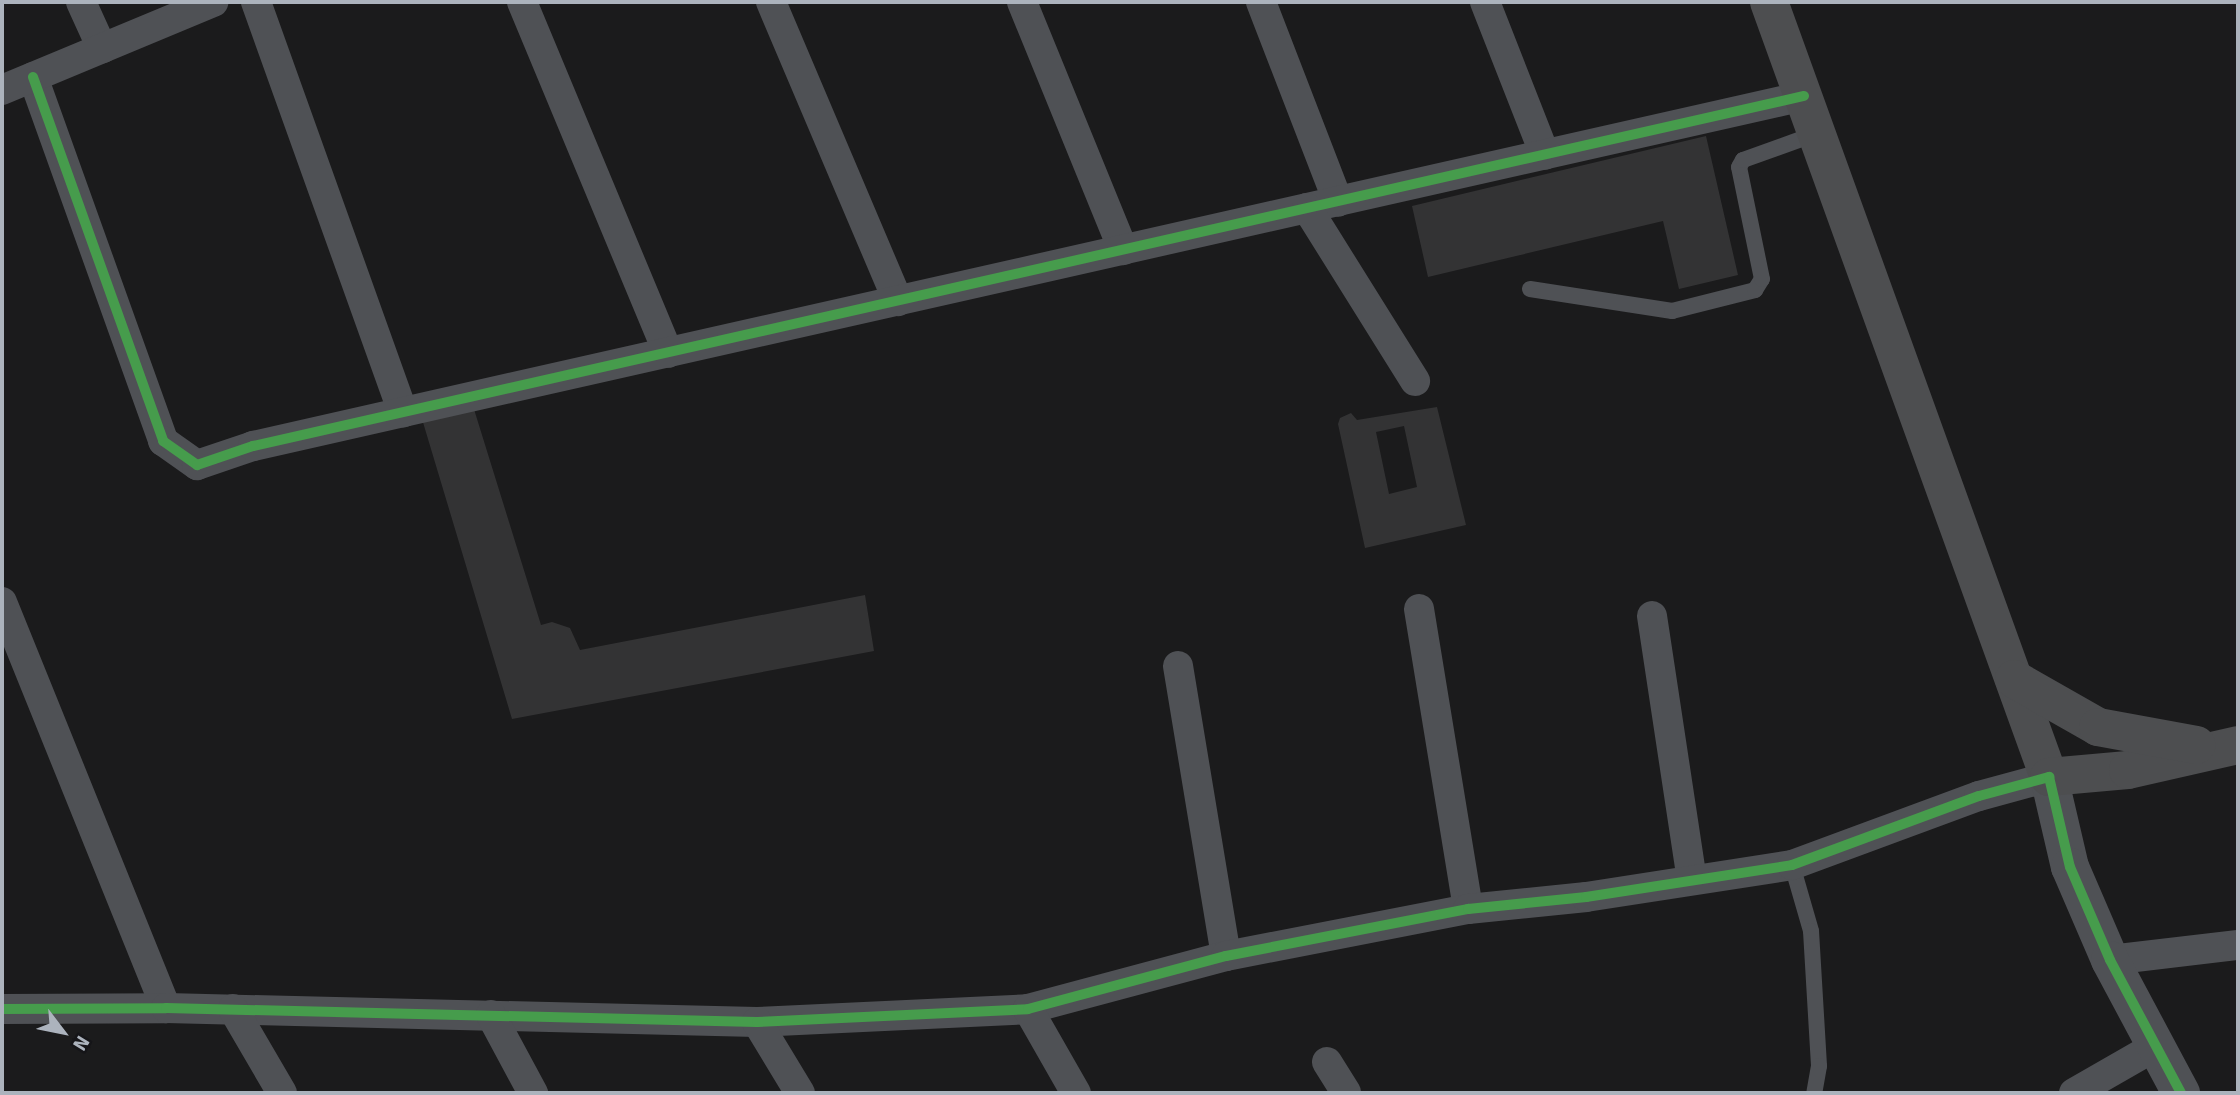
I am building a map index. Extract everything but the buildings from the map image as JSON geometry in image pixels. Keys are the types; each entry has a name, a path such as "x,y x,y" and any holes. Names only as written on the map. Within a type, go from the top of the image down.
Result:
{"main road":[{"path":"1769,2 2049,777 2128,770 2227,747"},
{"path":"2014,679 2098,727 2227,747"}],"street":[{"path":"81,2 102,48"},
{"path":"2,90 213,2"},
{"path":"256,2 403,412"},
{"path":"522,2 668,353"},
{"path":"771,2 898,301"},
{"path":"1022,2 1123,250"},
{"path":"1261,2 1338,202"},
{"path":"1485,2 1545,155"},
{"path":"33,77 163,441 178,455 197,465 253,446 1804,96"},
{"path":"1307,208 1415,380"},
{"path":"2,602 166,1007"},
{"path":"1419,609 1468,909"},
{"path":"1652,615 1692,879"},
{"path":"1178,666 1226,956"},
{"path":"2,1009 166,1007 757,1021 1028,1009 1226,956 1468,909 1586,897 1792,865 1979,796 2049,777 2070,867 2110,960 2154,1047 2181,1093"},
{"path":"2110,960 2238,945"},
{"path":"233,1009 282,1093"},
{"path":"1028,1009 1076,1093"},
{"path":"491,1015 533,1093"},
{"path":"757,1021 800,1093"},
{"path":"2074,1093 2154,1047"},
{"path":"1327,1062 1346,1093"}],"lane":[{"path":"1530,289 1672,311 1755,290 1762,279 1739,167 1743,160 1818,133"},
{"path":"1792,865 1811,931 1819,1066 1814,1093"}],"cycle path":[{"path":"33,77 163,441 197,465 253,446 1804,96"},
{"path":"2,1009 166,1008 757,1022 1028,1009 1226,956 1468,909 1586,897 1792,865 1979,796 2049,777 2070,867 2110,960 2181,1093"}]}
